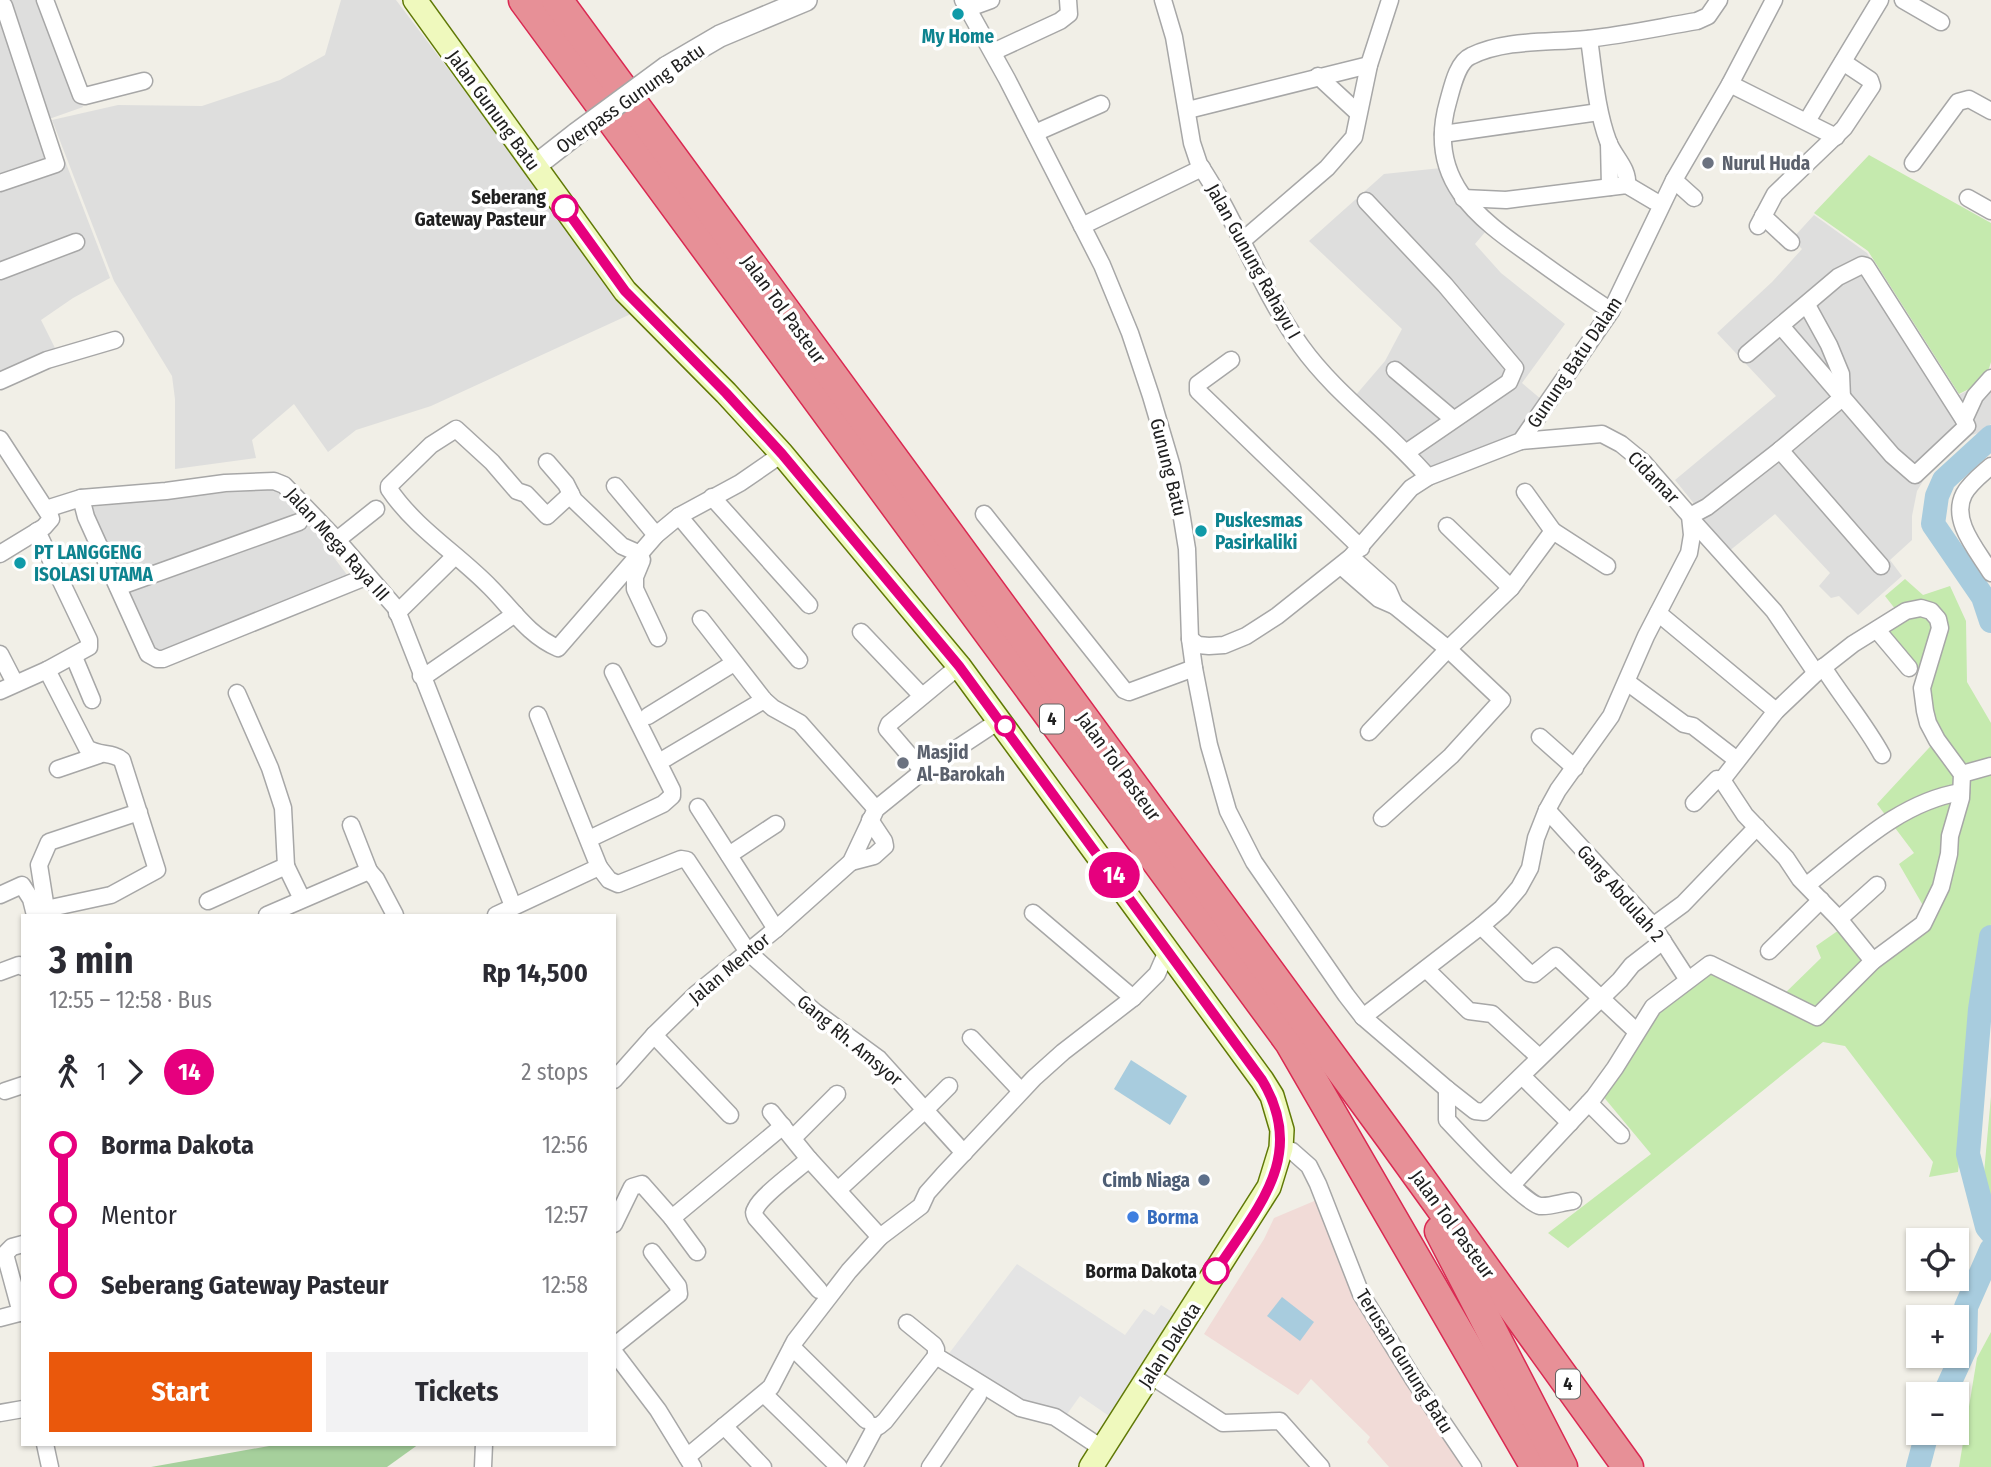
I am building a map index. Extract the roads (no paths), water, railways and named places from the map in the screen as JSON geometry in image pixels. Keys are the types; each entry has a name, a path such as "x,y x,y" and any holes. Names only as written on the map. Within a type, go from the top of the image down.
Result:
{"highway":[{"name":"Jalan Tol Pasteur","path":"524,0 1290,1042 1536,1467"},
{"name":"Jalan Tol Pasteur","path":"556,0 1391,1138 1628,1467"},
{"path":"1391,1138 1562,1467"}],"main road":[{"name":"Jalan Gunung Batu","path":"415,0 625,291 782,454 959,666 1000,720 1272,1096 1282,1130 1281,1148"},
{"name":"Jalan Dakota","path":"1095,1462 1257,1208 1273,1176 1281,1148"}],"street":[{"path":"45,0 81,95 144,81"},
{"name":"Overpass Gunung Batu","path":"535,166 667,67 720,36 806,0"},
{"path":"966,4 991,0"},
{"path":"993,52 1060,21 1069,14 1068,0"},
{"name":"Jalan Gunung Rahayu I","path":"1163,0 1174,37 1192,143 1202,168 1279,313 1302,348 1340,392 1407,452 1428,477"},
{"path":"1242,241 1327,168 1354,137 1369,65 1390,0"},
{"path":"1611,311 1493,228 1463,198 1451,179 1444,160 1443,134 1447,105 1465,59 1496,48 1589,39 1702,20 1719,0"},
{"name":"Gunung Batu Dalam","path":"1190,639 1198,645 1209,646 1235,642 1277,616 1351,557 1411,488 1428,477 1521,441 1611,311 1674,180 1730,84 1774,0"},
{"path":"1807,121 1880,0"},
{"path":"1903,0 1941,22"},
{"name":"Gunung Batu","path":"966,4 1102,265 1130,333 1172,467 1188,549 1190,639 1209,745 1228,811 1254,862 1363,1017 1447,1089 1475,1111 1484,1112 1522,1076"},
{"path":"0,183 56,164 4,6"},
{"path":"1589,39 1599,112 1609,144 1626,172 1627,185"},
{"path":"1791,242 1760,221 1775,194 1836,137 1852,118 1872,83 1843,62"},
{"path":"1188,110 1369,65"},
{"path":"1318,76 1358,113"},
{"path":"1730,84 1836,137"},
{"path":"1913,163 1958,102 1969,99 1991,111"},
{"path":"1035,133 1101,104"},
{"path":"1443,134 1599,112"},
{"path":"1609,144 1610,187"},
{"path":"1082,226 1202,168"},
{"path":"1674,180 1694,198"},
{"path":"1463,198 1506,200 1627,185 1654,201"},
{"path":"1968,198 1991,211"},
{"path":"1493,228 1497,213 1506,200"},
{"path":"1366,201 1445,285 1515,368 1509,382 1407,452"},
{"path":"0,271 76,243"},
{"path":"1747,354 1838,277 1862,265 1866,266 1967,426 1915,475 1892,455 1781,326"},
{"path":"1807,305 1841,374 1842,398"},
{"path":"0,381 47,360 115,340"},
{"path":"1231,360 1198,384 1198,391 1351,557 1388,590 1395,606 1447,649 1502,701 1451,756 1382,818"},
{"path":"1395,370 1453,419"},
{"path":"1964,420 1975,396 1991,378"},
{"path":"1949,399 1975,396"},
{"path":"1842,398 1780,450 1690,518 1774,611 1868,729 1882,755"},
{"path":"571,494 547,516 526,494 517,491 459,430 451,431 422,453 389,486 408,511 489,586 545,643 558,648 656,535 680,516 757,472 782,454"},
{"name":"Cidamar","path":"1363,1017 1481,926 1502,908 1524,881 1530,868 1535,838 1547,810 1558,790 1611,716 1640,649 1689,553 1690,518 1643,462 1621,444 1602,435 1521,441"},
{"path":"0,439 50,516 49,523 0,554"},
{"path":"1780,450 1881,566"},
{"path":"547,462 566,484 574,500 622,546 638,553 642,560 635,577 635,589 659,638"},
{"path":"1991,466 1965,492 1960,514 1967,534 1991,573"},
{"name":"Jalan Mega Raya III","path":"46,509 81,498 225,483 274,481 284,485 390,600 513,906"},
{"path":"615,486 656,535"},
{"path":"1525,492 1553,531 1607,566"},
{"path":"81,498 86,517 148,654 156,659 163,659 368,576"},
{"path":"712,498 809,605"},
{"path":"337,540 376,509"},
{"path":"984,514 1124,690 1129,692 1194,668"},
{"path":"680,516 799,660"},
{"path":"118,587 299,522"},
{"path":"1447,526 1511,588"},
{"path":"0,691 74,657 89,647 89,640 37,531"},
{"path":"1368,733 1447,649 1511,588 1553,531"},
{"path":"397,613 455,556"},
{"path":"1512,1185 1589,1102 1615,1068 1653,1007 1710,964 1817,1017 1872,961 1925,922 1941,887 1961,792 1962,774 1928,723 1924,704 1922,688 1940,628 1938,619 1931,611 1921,608 1906,611 1853,644 1776,711 1722,780"},
{"path":"1658,613 1776,711"},
{"path":"421,676 515,614"},
{"path":"701,619 764,700 804,727 873,815"},
{"path":"1877,630 1909,668"},
{"path":"861,632 922,696"},
{"path":"0,654 15,683"},
{"path":"74,657 92,700"},
{"path":"648,716 734,663"},
{"path":"923,771 887,729 889,724 959,666"},
{"path":"47,670 88,748 99,754 121,758 139,812 157,870 111,895 46,909 39,864 49,842 139,812"},
{"path":"589,839 663,804 672,796 672,790 613,672"},
{"path":"1627,682 1684,724 1693,726 1737,760"},
{"path":"237,693 270,768 283,808 286,866 302,899"},
{"path":"666,758 764,700"},
{"path":"498,914 598,867 538,715"},
{"name":"Jalan Mentor","path":"616,1078 695,994 776,929 851,862 873,815 923,771 1000,720"},
{"path":"1539,737 1574,768"},
{"path":"58,769 99,754"},
{"path":"1962,774 1991,766"},
{"path":"1694,803 1717,779 1722,780 1757,827 1839,919 1872,961"},
{"path":"1807,885 1886,824 1919,804 1938,796 1961,792"},
{"path":"698,807 776,929"},
{"name":"Gang Abdulah 2","path":"1547,810 1653,926 1688,980"},
{"name":"Jalan Mentor","path":"851,862 874,856 885,846 873,815"},
{"path":"729,855 776,824"},
{"path":"351,825 369,871 394,914"},
{"path":"1653,926 1689,898 1757,827"},
{"name":"Gang Rh. Amsyor","path":"598,867 609,880 618,884 684,859 748,952 815,1012 878,1059 964,1153"},
{"path":"208,901 286,866"},
{"path":"269,914 369,871"},
{"path":"0,895 22,885 31,900 35,914"},
{"path":"1839,919 1877,885"},
{"path":"1769,951 1821,900"},
{"path":"1033,913 1133,998"},
{"path":"1481,926 1529,973 1534,974 1555,956 1558,958 1636,1031"},
{"path":"1570,1124 1522,1076 1632,965 1662,941"},
{"path":"616,1355 658,1410 691,1464 724,1426 764,1394 776,1380 792,1347 843,1278 880,1237 920,1206 927,1193 1021,1091 1063,1052 1109,1019 1157,974 1168,949"},
{"path":"0,972 21,966"},
{"path":"1426,969 1469,1011 1492,1014 1539,1057"},
{"path":"654,1035 730,1115"},
{"path":"971,1038 1021,1091"},
{"path":"5,1091 21,1086"},
{"path":"838,1190 950,1086"},
{"path":"1447,1089 1447,1120 1512,1185 1534,1204 1541,1206 1573,1201"},
{"path":"673,1218 837,1094"},
{"path":"1589,1102 1621,1135"},
{"path":"771,1112 809,1159 880,1237"},
{"name":"Terusan Gunung Batu","path":"1281,1148 1292,1151 1309,1166 1366,1302 1414,1380 1474,1467"},
{"path":"809,1159 766,1197 754,1213 756,1219 819,1290"},
{"path":"616,1220 632,1187 642,1184 673,1218 697,1252"},
{"path":"21,1245 12,1247 5,1254 21,1310"},
{"path":"616,1344 679,1294 678,1286 652,1252"},
{"path":"0,1318 21,1313"},
{"path":"871,1425 885,1421 936,1356 934,1345 907,1323"},
{"path":"792,1347 871,1425"},
{"path":"936,1356 1020,1408 1049,1415 1063,1422 1095,1462"},
{"path":"1150,1375 1223,1423 1280,1421 1321,1467"},
{"path":"764,1394 839,1466"},
{"path":"930,1467 978,1396"},
{"path":"0,1413 21,1409"},
{"path":"854,1467 871,1425"},
{"path":"724,1426 763,1467"},
{"path":"45,1446 50,1467"},
{"path":"483,1467 484,1446"}],"water":[{"path":"1131,1060 1187,1096 1170,1125 1114,1089"},
{"path":"1282,1297 1314,1322 1300,1341 1267,1316"}],"waterway":[{"path":"1991,437 1944,480 1937,496 1933,524 1983,597 1991,621"},
{"path":"1991,937 1980,1009 1968,1154 1987,1227 1991,1232"},
{"path":"1950,1382 1965,1349 1966,1307 1991,1250"},
{"path":"1918,1467 1924,1445"}],"place":[{"name":"My Home","path":"958,14"},
{"name":"Nurul Huda","path":"1708,163"},
{"name":"Seberang Gateway Pasteur","path":"565,208"},
{"name":"Puskesmas Pasirkaliki","path":"1201,531"},
{"name":"PT LANGGENG ISOLASI UTAMA","path":"20,563"},
{"name":"Masjid Al-Barokah","path":"903,763"},
{"name":"Cimb Niaga","path":"1204,1180"},
{"name":"Borma","path":"1133,1217"},
{"name":"Borma Dakota","path":"1216,1271"}]}
